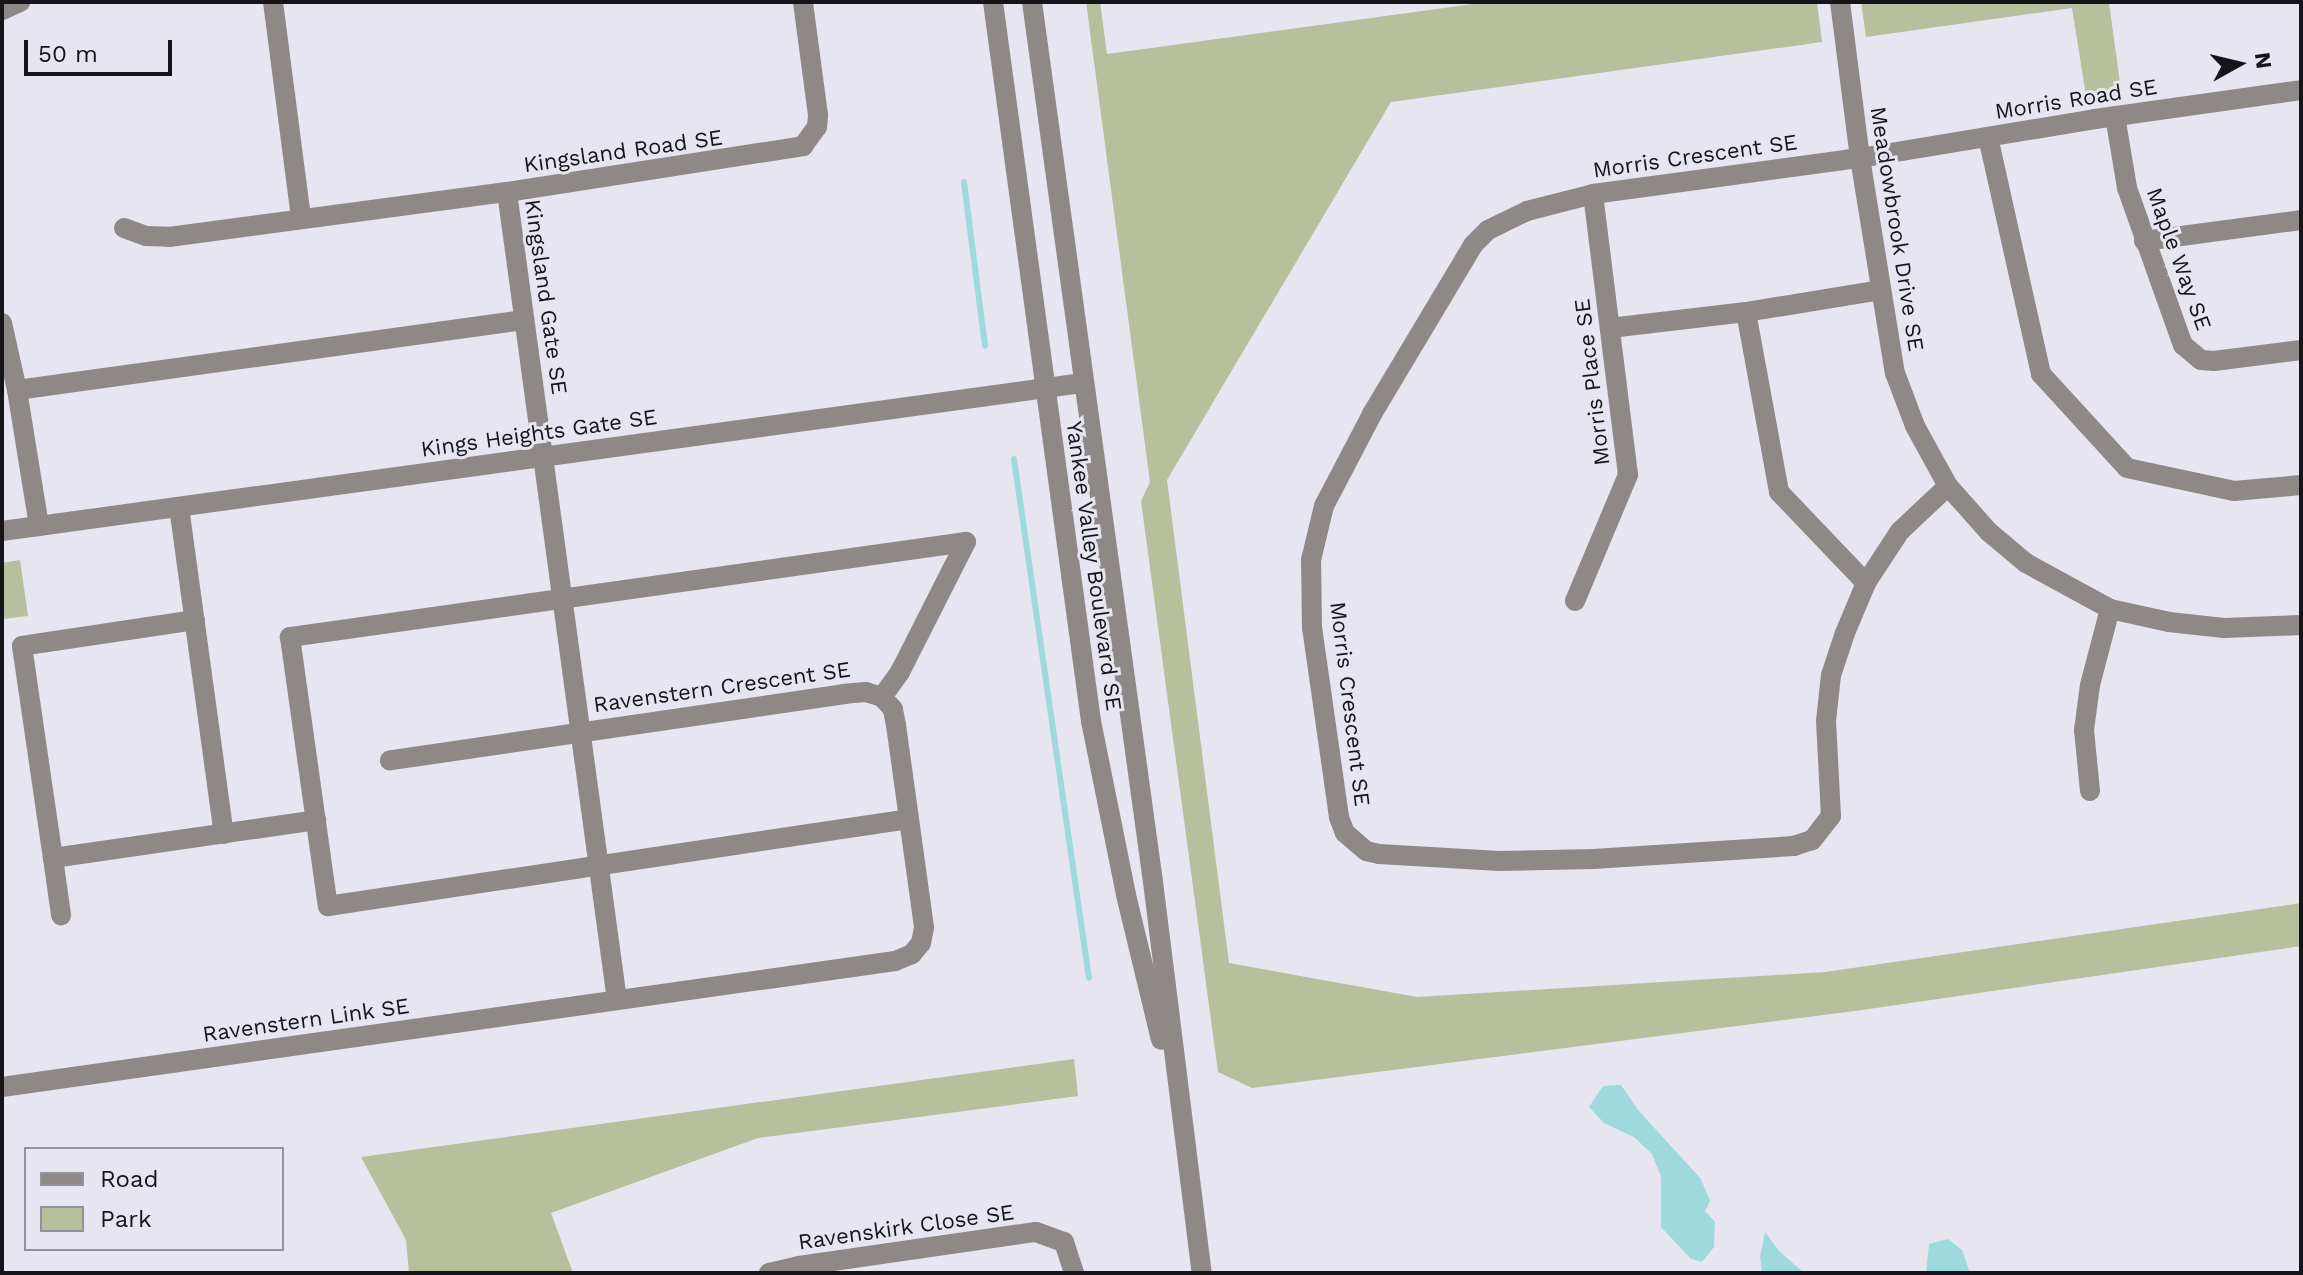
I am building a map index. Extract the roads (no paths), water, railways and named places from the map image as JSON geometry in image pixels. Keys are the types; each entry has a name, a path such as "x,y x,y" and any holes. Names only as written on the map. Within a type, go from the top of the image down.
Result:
{"street":[{"path":"2,10 20,2"},
{"path":"273,2 301,218"},
{"name":"Kingsland Road SE","path":"124,228 146,236 169,237 507,192 803,146 817,127 818,115 803,2"},
{"name":"Yankee Valley Boulevard SE","path":"993,2 1091,721 1126,895 1183,1129"},
{"name":"Yankee Valley Boulevard SE","path":"1032,2 1151,867 1202,1273"},
{"name":"Meadowbrook Drive SE","path":"1840,2 1860,158 1895,373 1915,426 1948,486 1989,532 2026,563 2110,609 2169,622 2224,628 2301,625"},
{"name":"Morris Road SE","path":"1860,158 2115,116 2301,90"},
{"name":"Maple Way SE","path":"2115,116 2127,188 2183,345 2201,360 2301,350"},
{"path":"1988,137 2041,374 2127,468 2234,491 2301,485"},
{"name":"Morris Crescent SE","path":"1860,158 1593,194 1552,203 1504,221 1488,230 1473,245 1372,414 1324,506 1311,560 1312,628 1339,817 1345,833 1354,843 1379,854 1499,861 1794,846 1812,840 1831,816 1826,721 1831,675 1866,583 1900,531 1948,486"},
{"name":"Kingsland Gate SE","path":"507,192 617,1000"},
{"name":"Morris Place SE","path":"1575,601 1628,475 1593,194"},
{"path":"2144,241 2301,220"},
{"path":"1610,328 1746,312 1880,290"},
{"path":"1746,312 1779,492 1866,583"},
{"path":"17,390 524,320"},
{"path":"2,323 17,390 39,526"},
{"name":"Kings Heights Gate SE","path":"2,531 1083,383"},
{"path":"179,507 224,834"},
{"path":"617,1000 895,961 912,954 921,943 924,927 896,725 893,709 882,697 900,672 966,542 290,637 328,906 909,819"},
{"path":"2090,791 2084,730 2090,685 2110,609"},
{"path":"61,915 22,646 195,620"},
{"name":"Ravenstern Crescent SE","path":"390,760 845,694 866,692 882,697"},
{"path":"53,858 316,820"},
{"name":"Ravenstern Link SE","path":"2,1087 617,1000"},
{"name":"Ravenskirk Close SE","path":"769,1273 1036,1232 1064,1242 1074,1273"}],"water":[{"path":"1621,1085 1638,1110 1701,1179 1710,1201 1705,1211 1715,1222 1714,1247 1702,1262 1691,1259 1661,1227 1661,1177 1652,1154 1634,1137 1604,1123 1589,1107 1603,1086"},
{"path":"1765,1232 1779,1251 1804,1273 1762,1273 1760,1257"},
{"path":"1948,1239 1962,1250 1970,1273 1926,1273 1929,1244"}],"waterway":[{"path":"964,182 985,346"},
{"path":"1014,459 1089,978"}]}
